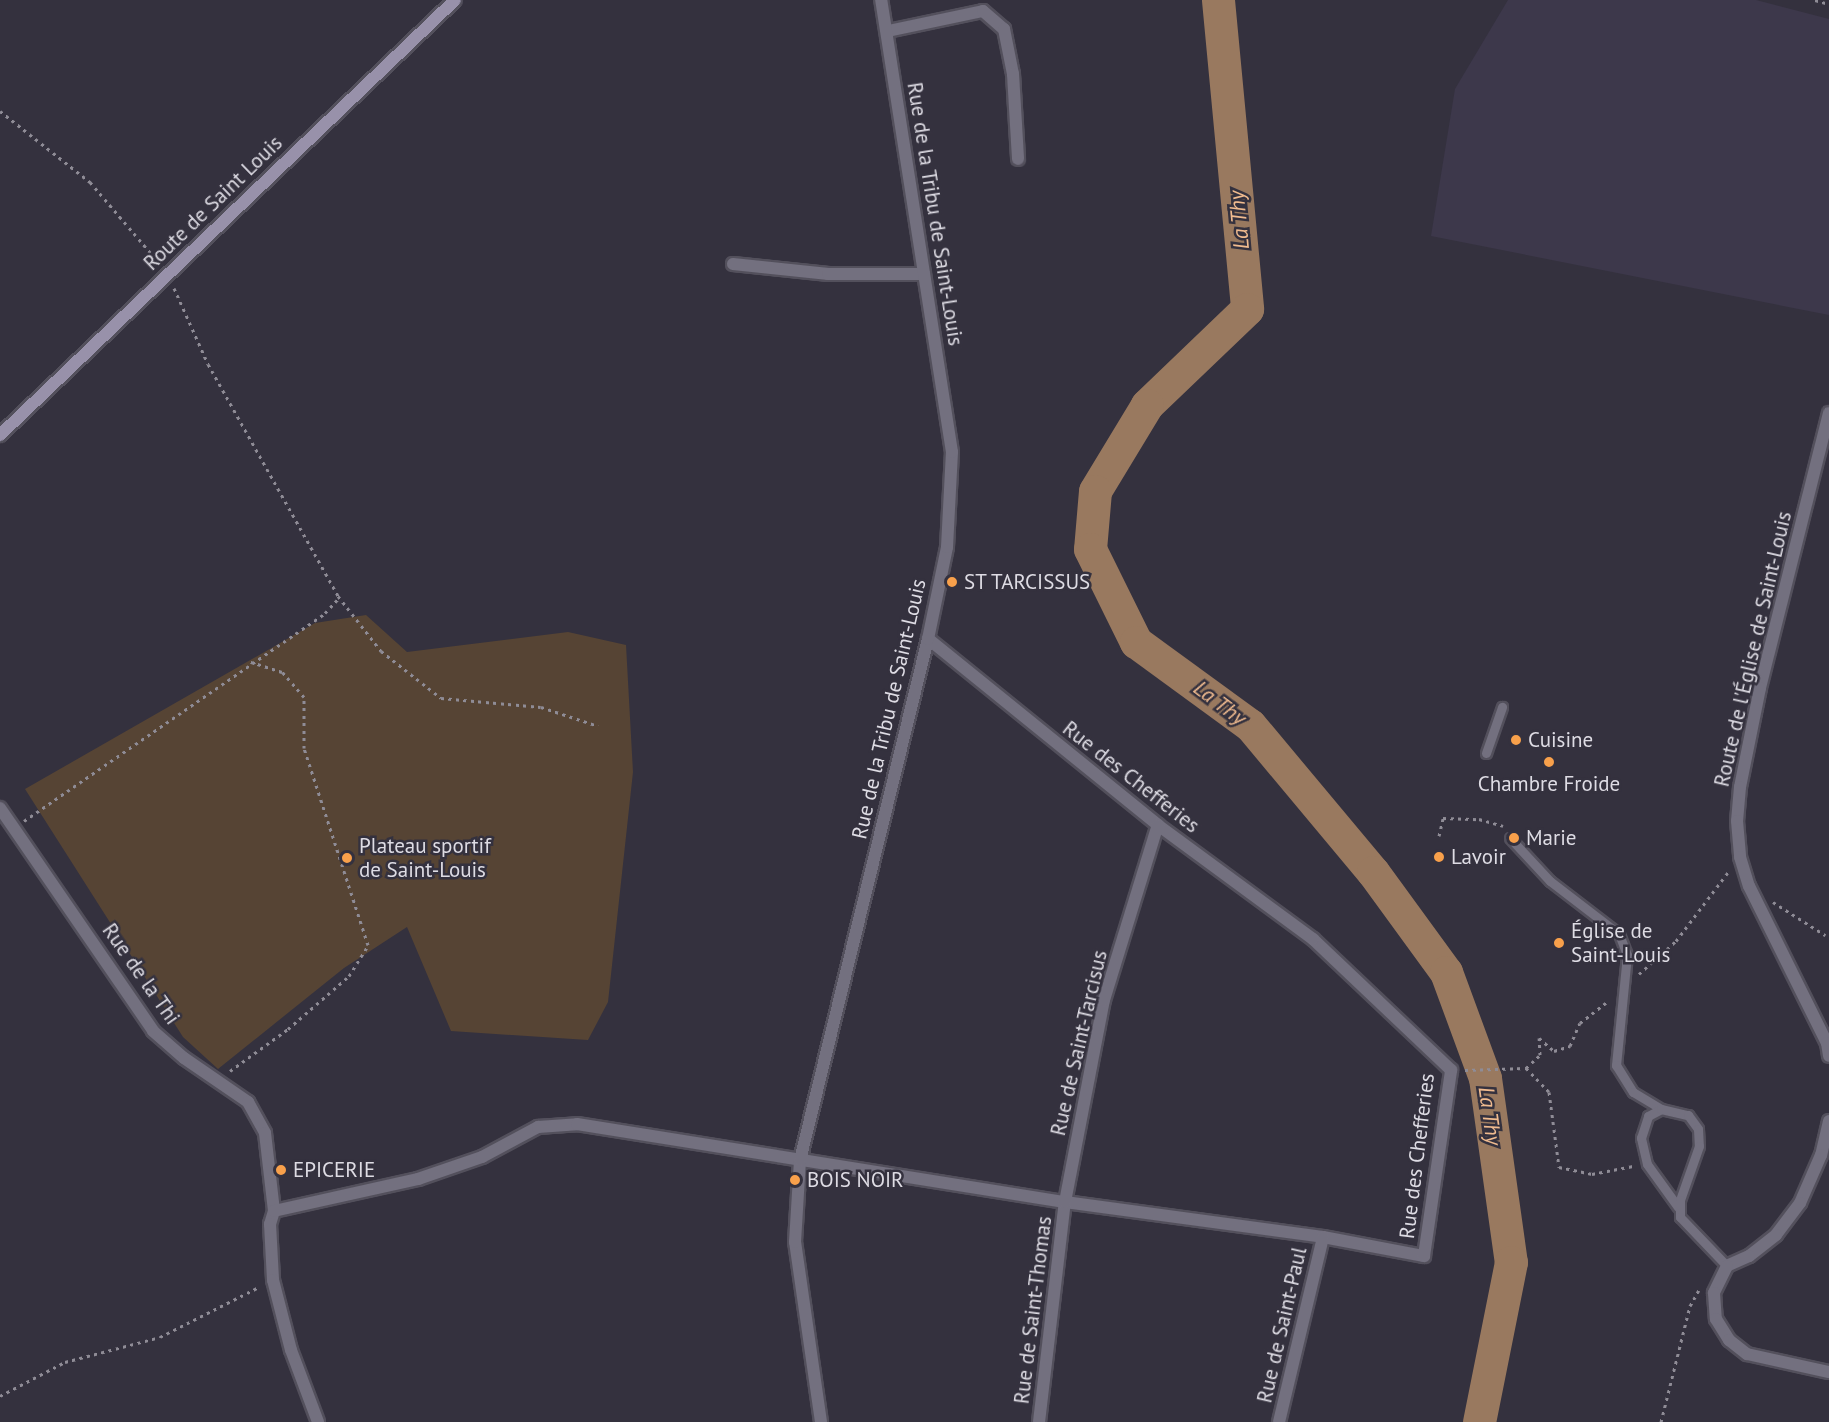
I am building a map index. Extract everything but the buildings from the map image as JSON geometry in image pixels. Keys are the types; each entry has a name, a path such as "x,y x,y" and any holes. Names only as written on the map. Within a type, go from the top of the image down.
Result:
{"main road":[{"name":"Route de Saint Louis","path":"0,435 455,0"}],"street":[{"name":"Rue de la Tribu de Saint-Louis","path":"821,1422 795,1242 800,1160 928,639 947,547 952,452 888,31 881,0"},
{"path":"888,31 983,11 1004,29 1013,74 1018,159"},
{"path":"733,264 828,274 924,274"},
{"name":"Route de l'Église de Saint-Louis","path":"1829,413 1760,688 1740,787 1740,857 1749,886 1827,1043 1829,1056"},
{"name":"Rue des Chefferies","path":"274,1211 418,1179 482,1157 538,1127 577,1124 1065,1202 1323,1237 1424,1256 1451,1070 1313,939 1158,825 928,639"},
{"name":"Rue de la Thi","path":"0,808 153,1031 183,1058 219,1079 248,1102 265,1133 274,1211 270,1224 273,1280 291,1350 318,1422"},
{"name":"Rue de Saint-Tarcisus","path":"1065,1202 1104,1000 1158,825"},
{"path":"1829,1121 1821,1155 1800,1203 1776,1235 1749,1256 1728,1266 1714,1293 1716,1319 1729,1340 1747,1354 1829,1372"},
{"name":"Rue de Saint-Thomas","path":"1039,1422 1065,1202"},
{"name":"Rue de Saint-Paul","path":"1279,1422 1323,1237"}],"lane":[{"path":"1486,753 1502,707"},
{"path":"1510,838 1550,881 1619,934 1627,955 1620,990 1616,1065 1632,1092 1661,1109 1688,1115 1698,1129 1699,1146 1678,1207"},
{"path":"1661,1109 1648,1116 1641,1138 1647,1164 1678,1207 1680,1217 1699,1240 1728,1266"}],"path":[{"path":"1815,0 1829,4"},
{"path":"0,111 90,182 166,275 208,364 339,598 381,651 441,698 542,707 598,726"},
{"path":"15,827 310,621 325,613 339,598"},
{"path":"219,1079 288,1029 349,976 368,945 304,748 304,697 282,672 251,662"},
{"path":"1438,836 1443,818 1479,819 1508,828"},
{"path":"1451,1070 1526,1068 1540,1055 1539,1038 1554,1051 1570,1046 1580,1023 1676,941 1740,857"},
{"path":"1749,886 1825,935"},
{"path":"1526,1068 1549,1092 1559,1167 1592,1174 1647,1164"},
{"path":"0,1396 65,1362 160,1337 273,1280"},
{"path":"1661,1422 1690,1306 1701,1285"}],"shaded area":[{"path":"1508,0 1756,0 1829,19 1829,315 1431,236 1455,89"},
{"name":"Plateau sportif de Saint-Louis","path":"366,615 407,652 568,632 626,645 633,772 608,1002 588,1040 451,1031 407,927 344,968 218,1069 183,1037 25,789 315,623"}],"waterway":[{"name":"La Thy","path":"1218,0 1247,309 1147,405 1095,491 1090,549 1136,642 1250,725 1373,872 1446,972 1485,1078 1511,1262 1479,1422"}],"place":[{"name":"ST TARCISSUS","path":"952,582"},
{"name":"Cuisine","path":"1516,740"},
{"name":"Chambre Froide","path":"1549,762"},
{"name":"Marie","path":"1514,838"},
{"name":"Lavoir","path":"1439,857"},
{"name":"Plateau sportif de Saint-Louis","path":"347,858"},
{"name":"Église de Saint-Louis","path":"1559,943"},
{"name":"EPICERIE","path":"281,1170"},
{"name":"BOIS NOIR","path":"795,1180"}]}
